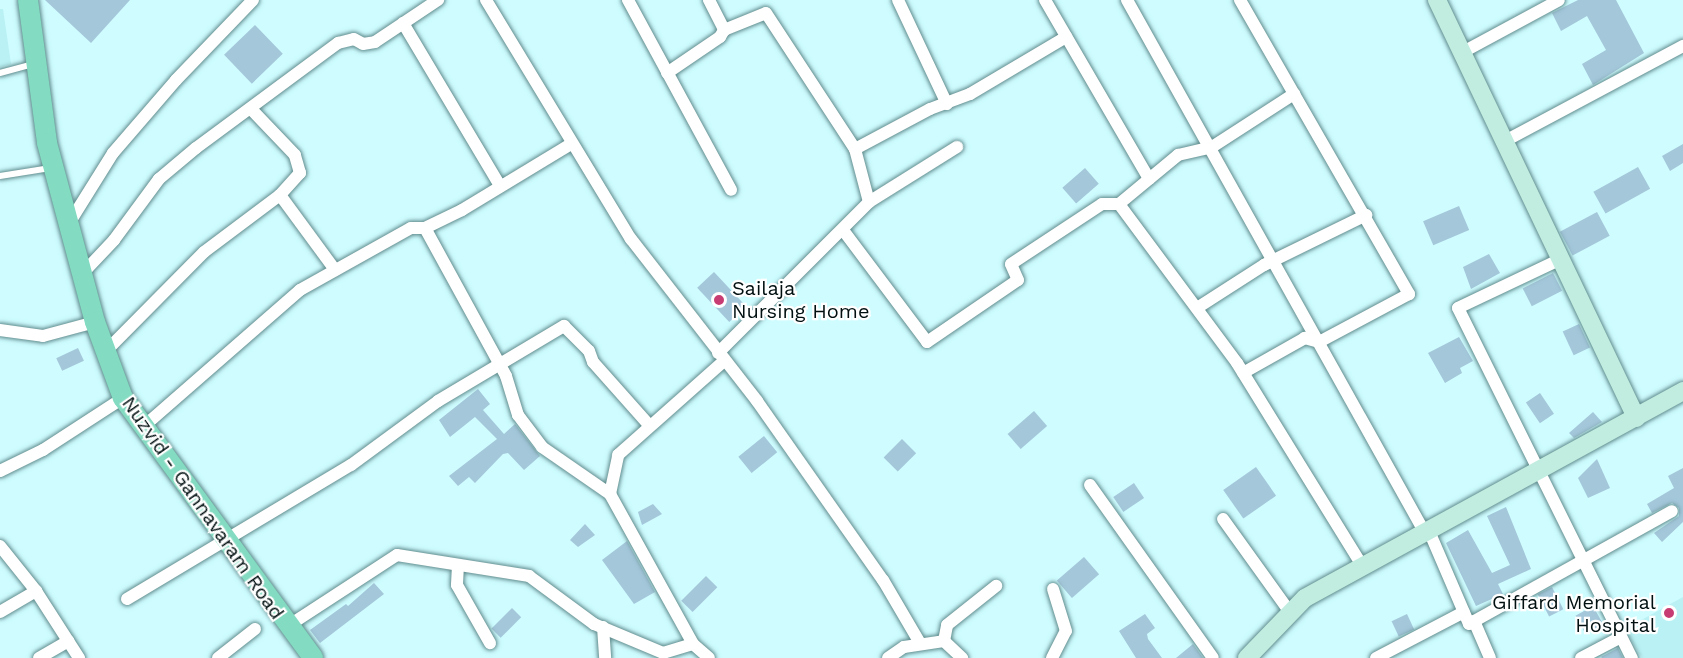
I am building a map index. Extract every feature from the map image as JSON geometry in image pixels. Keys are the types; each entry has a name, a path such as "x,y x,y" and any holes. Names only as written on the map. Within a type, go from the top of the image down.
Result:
{"main road":[{"name":"Nuzvid - Gannavaram Road","path":"28,0 53,168 95,322 123,399 313,658"}],"street":[{"path":"68,225 113,153 176,80 253,0"},
{"path":"82,274 114,240 159,179 338,43 354,39 363,44 375,42 403,23 419,5 438,0"},
{"path":"486,0 571,144 631,239 757,401 883,580 920,644"},
{"path":"628,0 731,190"},
{"path":"709,0 724,30"},
{"path":"899,0 902,5 910,0"},
{"path":"899,0 947,104"},
{"path":"1045,0 1149,179"},
{"path":"1127,0 1212,147 1427,532 1469,624 1672,512"},
{"path":"1240,0 1366,215 1409,294 1319,342 1305,338 1243,372"},
{"path":"1437,0 1636,418"},
{"path":"1463,52 1559,0"},
{"path":"667,73 720,37 724,30 766,13 855,149 869,202"},
{"path":"403,23 500,186"},
{"path":"855,149 930,109 947,104 1066,37"},
{"path":"1505,141 1683,46"},
{"path":"843,230 927,342 1018,280 1011,264 1102,204 1119,204 1178,155 1212,147 1294,94"},
{"path":"106,351 204,252 280,195 300,173 294,155 250,109"},
{"path":"142,427 300,290 375,251 411,228 425,228 571,144"},
{"path":"610,494 618,455 721,357 869,202 957,147"},
{"path":"280,195 335,270"},
{"path":"1119,204 1243,372 1363,567"},
{"path":"1197,308 1274,260 1366,215"},
{"path":"425,228 500,365 518,415 542,447 610,494 693,644 709,658"},
{"path":"1560,259 1458,308 1537,472 1632,658"},
{"path":"0,330 43,336 61,334 95,322"},
{"path":"127,599 351,465 438,401 564,327 589,351 593,362 649,425"},
{"path":"1247,658 1289,611 1363,567 1683,392"},
{"path":"0,471 43,450 123,399"},
{"path":"1090,485 1213,658"},
{"path":"1222,519 1289,611"},
{"path":"0,546 36,591 80,658"},
{"path":"288,626 397,555 529,576 603,627 663,653 693,644"},
{"path":"458,565 457,585 490,643"},
{"path":"944,641 947,624 996,586"},
{"path":"1052,658 1066,631 1053,589"},
{"path":"0,612 36,591"},
{"path":"1376,658 1464,612"},
{"path":"1474,621 1490,658"},
{"path":"603,627 605,658"},
{"path":"218,658 255,629"},
{"path":"1581,658 1621,637"},
{"path":"39,658 69,640"},
{"path":"888,658 904,647 944,641"},
{"path":"944,641 962,658"}],"lane":[{"path":"0,73 36,64"},
{"path":"0,176 53,168"}],"shaded area":[{"path":"0,9 3,9 11,64 0,67"},
{"name":"Giffard Memorial Hospital","path":"1683,597 1683,658 1642,658 1625,629"}],"building":[{"path":"45,0 130,0 91,43"},
{"path":"1578,0 1616,0 1644,53 1593,85 1582,64 1606,50 1587,16 1561,31 1552,13"},
{"path":"255,25 283,54 252,84 224,55"},
{"path":"1683,144 1683,163 1670,171 1662,156"},
{"path":"1638,167 1650,189 1606,214 1593,192"},
{"path":"1085,168 1099,184 1076,204 1062,188"},
{"path":"1459,206 1469,230 1433,245 1423,221"},
{"path":"1597,212 1610,236 1573,256 1560,232"},
{"path":"1489,254 1500,273 1471,289 1463,267"},
{"path":"714,272 746,306 729,322 697,288"},
{"path":"1553,273 1562,291 1532,306 1523,288"},
{"path":"1579,324 1590,348 1574,355 1563,332"},
{"path":"1459,337 1473,361 1460,368 1462,373 1445,383 1428,353"},
{"path":"78,348 84,361 62,371 56,358"},
{"path":"478,389 490,404 483,410 504,434 515,424 540,456 524,470 508,453 503,454 475,483 469,477 458,486 449,476 497,439 475,417 450,437 439,420"},
{"path":"1540,393 1554,414 1540,423 1526,403"},
{"path":"1034,411 1047,426 1021,449 1008,434"},
{"path":"1593,412 1602,422 1574,438 1569,433"},
{"path":"764,436 777,452 752,473 738,457"},
{"path":"902,439 916,453 898,472 884,457"},
{"path":"1597,459 1610,488 1588,498 1578,478"},
{"path":"1256,467 1276,496 1243,519 1223,490"},
{"path":"1683,468 1683,522 1662,542 1654,533 1679,516 1679,508 1672,503 1652,513 1647,504 1674,488 1668,476"},
{"path":"1134,483 1144,498 1123,512 1113,497"},
{"path":"653,504 662,514 642,525 638,512"},
{"path":"1506,507 1531,569 1498,584 1503,594 1476,606 1446,543 1468,530 1492,573 1510,565 1487,516"},
{"path":"585,524 595,535 578,547 570,540"},
{"path":"627,541 655,592 634,604 602,560"},
{"path":"1084,557 1099,574 1072,598 1057,581"},
{"path":"706,576 717,587 693,612 681,601"},
{"path":"374,583 384,594 320,643 310,630 346,604 348,606"},
{"path":"1552,587 1563,609 1549,617 1538,594"},
{"path":"1593,606 1603,624 1586,634 1576,616"},
{"path":"512,608 521,617 501,638 491,629"},
{"path":"1145,614 1155,628 1147,634 1148,639 1162,658 1136,658 1119,631"},
{"path":"1407,614 1414,629 1399,637 1392,621"},
{"path":"1193,644 1203,658 1176,658"},
{"path":"1618,648 1623,658 1601,657"}],"place":[{"name":"Sailaja Nursing Home","path":"719,300"},
{"name":"Giffard Memorial Hospital","path":"1669,613"}]}
